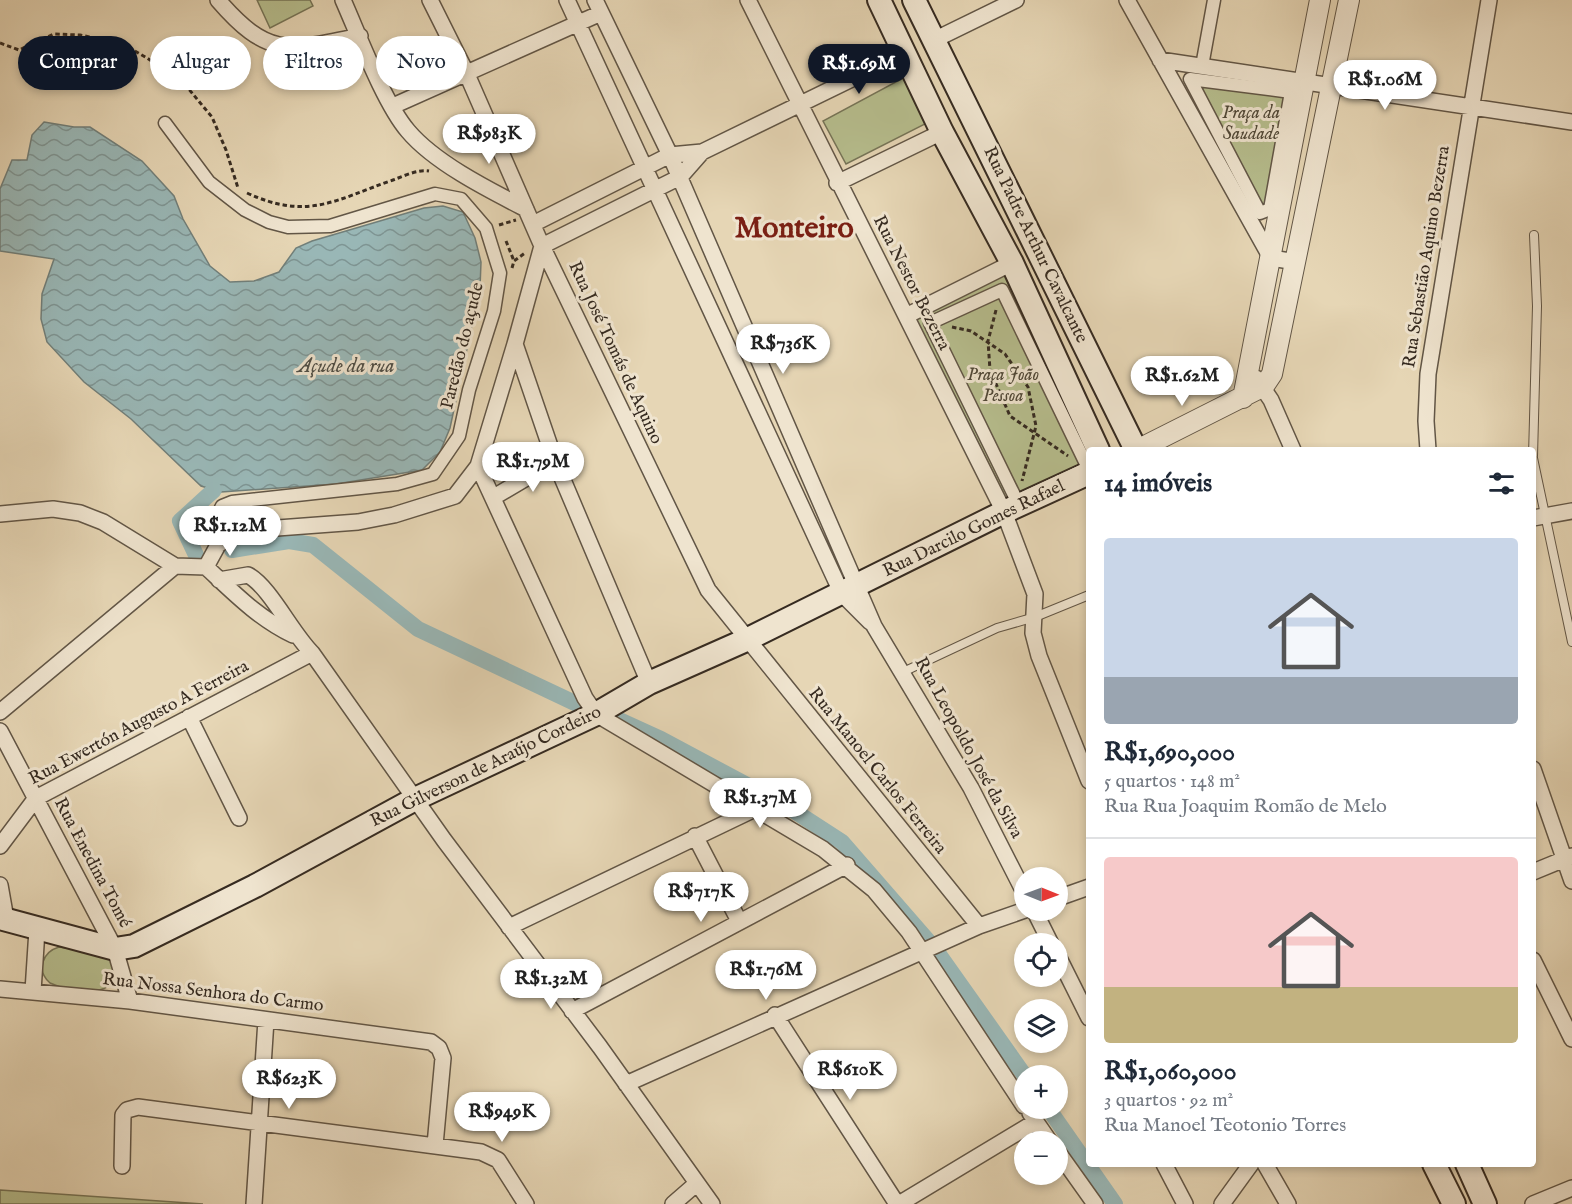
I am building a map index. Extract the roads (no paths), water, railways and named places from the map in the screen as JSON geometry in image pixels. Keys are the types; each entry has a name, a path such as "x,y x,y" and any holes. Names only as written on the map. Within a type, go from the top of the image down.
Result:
{"main road":[{"name":"Rua Padre Arthur Cavalcante","path":"879,0 942,132 1012,263 1086,449"},
{"name":"Rua Padre Arthur Cavalcante","path":"914,0 1136,447"},
{"name":"Rua Darcilo Gomes Rafael","path":"850,590 1086,467"},
{"name":"Rua Gilverson de Araújo Cordeiro","path":"115,949 134,946 255,886 415,799 596,714 650,683 850,590"},
{"path":"3,918 37,930 115,949"},
{"path":"1436,1167 1454,1204"},
{"path":"1468,1167 1485,1204"}],"street":[{"path":"218,0 240,26 263,41"},
{"path":"343,0 360,36"},
{"name":"Rua José Tomás de Aquino","path":"430,0 448,36"},
{"path":"567,0 704,294 850,590"},
{"name":"Rua Nestor Bezerra","path":"748,0 837,183 906,316 1010,506 1035,594 1033,633 1039,656 1086,774"},
{"path":"934,40 1016,0"},
{"path":"1127,0 1271,258"},
{"path":"1202,66 1214,0"},
{"path":"1243,398 1320,0"},
{"path":"1143,447 1243,398 1264,386 1272,374 1348,0"},
{"name":"Rua Sebastião Aquino Bezerra","path":"1428,447 1426,421 1428,374 1489,0"},
{"path":"467,72 579,24 598,6 680,177 850,590"},
{"path":"364,44 393,106 408,131 436,155 529,216 670,155 702,152 904,53"},
{"path":"1160,60 1572,122"},
{"name":"Rua José Tomás de Aquino","path":"467,74 541,243 686,549 708,590 746,640"},
{"path":"1190,79 1291,92 1270,209 1260,213 1201,99 1190,79"},
{"path":"393,106 427,90"},
{"name":"Paredão do açude","path":"165,123 209,182 245,210 288,227 330,226 435,194 461,199 486,228 500,273 494,311 469,390 459,436 433,474 397,484 232,502 222,506 220,510 227,521"},
{"path":"837,183 942,132"},
{"path":"206,567 218,545 236,531 358,522 394,515 455,496 478,466 515,344 541,243 655,191 680,177 702,152"},
{"path":"1271,258 1296,262"},
{"path":"906,316 1012,263"},
{"path":"704,294 725,284"},
{"path":"1010,506 930,322 1002,290 1086,452"},
{"path":"515,344 555,461 650,683"},
{"path":"1249,372 1264,386 1292,447"},
{"path":"494,498 555,461"},
{"path":"478,466 585,698 596,714 757,808 847,866 896,914 1014,1091"},
{"path":"0,514 53,509 80,513 103,522 175,566 206,567 263,619 296,636"},
{"path":"1540,517 1572,511"},
{"path":"0,712 175,566"},
{"path":"219,580 244,575 258,581 712,1204"},
{"name":"Rua Leopoldo José da Silva","path":"850,590 903,672 971,788 1014,872"},
{"name":"Rua Manoel Carlos Ferreira","path":"746,640 979,926"},
{"name":"Rua Ewertón Augusto A Ferreira","path":"0,846 36,798 312,653"},
{"path":"189,717 239,818"},
{"name":"Rua Enedina Tomé","path":"0,731 115,949 130,1001"},
{"path":"1536,777 1568,857 1572,881"},
{"path":"509,927 757,808"},
{"path":"695,836 739,921"},
{"path":"1536,871 1568,857"},
{"path":"572,1011 847,866"},
{"path":"0,885 3,918"},
{"path":"1068,894 1086,888"},
{"path":"626,1084 775,1015 979,926 1014,914"},
{"path":"33,992 37,930"},
{"path":"1536,966 1572,1039"},
{"path":"1068,976 1086,1011"},
{"name":"Rua Nossa Senhora do Carmo","path":"0,989 130,1001 422,1040 436,1045 443,1058 435,1145"},
{"path":"775,1015 898,1204 1035,1122"},
{"path":"254,1204 266,1020"},
{"path":"122,1166 123,1115 127,1110 138,1107 481,1152 498,1160 526,1204"},
{"path":"1033,1119 1042,1131"},
{"path":"1068,1167 1092,1203"},
{"path":"1166,1167 1185,1204"},
{"path":"1222,1204 1249,1167"},
{"path":"1267,1167 1288,1204"},
{"path":"673,1204 696,1184"},
{"path":"1533,1204 1572,1188"}],"lane":[{"path":"1533,236 1537,306 1533,447"},
{"path":"1536,483 1540,517 1572,642"},
{"path":"903,672 997,628 1035,617 1086,596"}],"water":[{"name":"Açude da rua","path":"44,122 90,127 142,161 174,196 183,219 210,266 230,282 254,281 279,272 296,248 312,241 424,208 443,206 463,212 475,238 481,262 480,288 450,428 440,452 422,470 336,484 221,492 201,486 131,419 84,382 47,342 41,319 42,294 54,259 0,251 0,189 12,160 27,160 32,135"}],"waterway":[{"path":"196,555 180,521 214,490"},
{"path":"232,550 289,541 313,545 418,629 579,705"},
{"path":"615,718 661,739 788,807 842,842 929,942"},
{"path":"938,953 1017,1065"},
{"path":"1056,1119 1086,1162"},
{"path":"1089,1167 1115,1204"}],"district":[{"name":"Monteiro","path":"794,229"}],"park label":[{"name":"Praça da Saudade","path":"1251,123"},
{"name":"Praça João Pessoa","path":"1003,385"}]}
